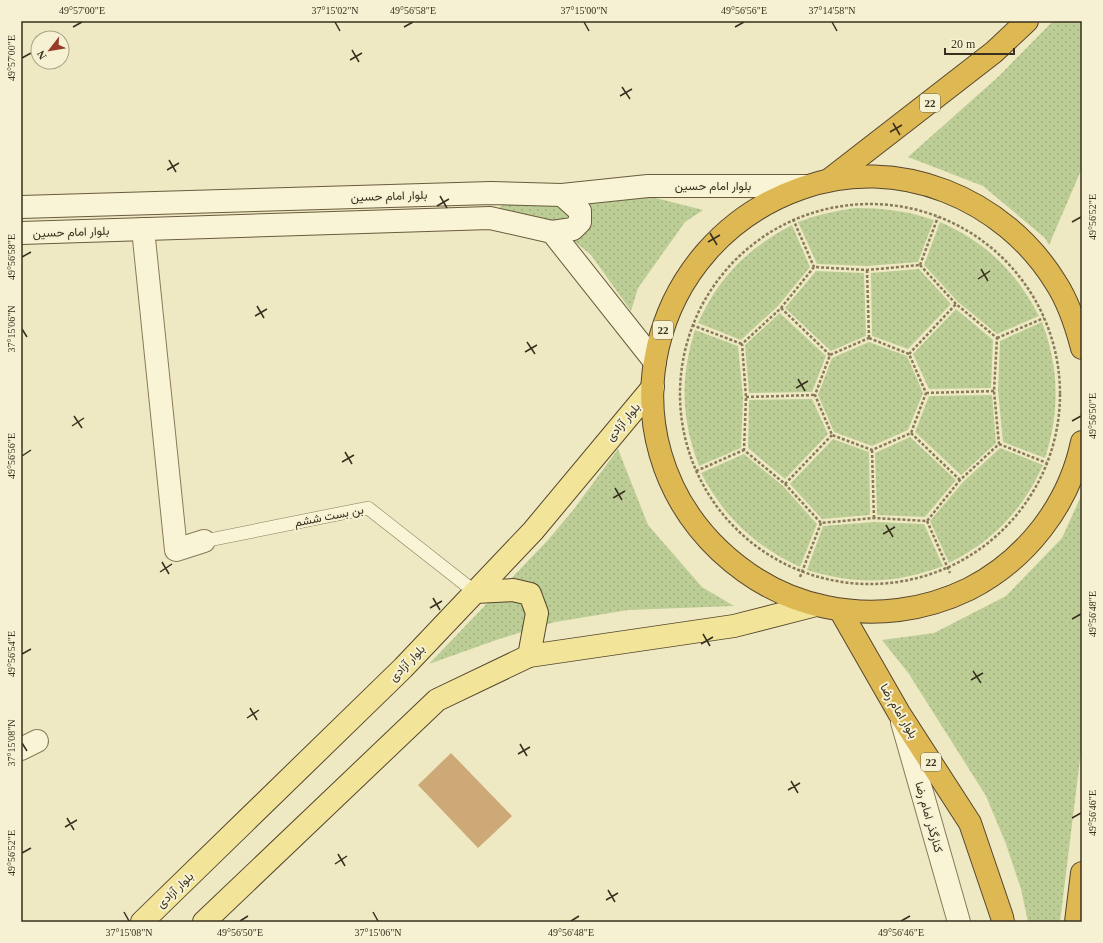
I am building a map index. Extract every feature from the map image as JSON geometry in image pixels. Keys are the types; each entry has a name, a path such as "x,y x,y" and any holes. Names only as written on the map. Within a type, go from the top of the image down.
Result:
{"highway":[{"name":"22","path":"829,180 994,52 1027,21"},
{"name":"22","path":"1077,325 1058,285 1044,264 1011,229 976,205 948,192 925,184 901,179 853,177 829,180 805,186 760,206 721,235 705,252 677,293 667,315 655,362 653,387 654,411 657,435 663,459 672,482 682,504 712,543 749,575 792,598 840,610 864,612 888,612 936,602 959,594 1001,569 1020,553 1051,516 1073,473 1082,442"},
{"name":"بلوار امام رضا","path":"840,610 899,713 970,823 1003,922"},
{"path":"1076,922 1082,873"}],"main road":[{"name":"بلوار آزادی","path":"142,922 403,668 533,531 653,387"},
{"path":"475,592 513,590 530,594 538,613 529,656"},
{"path":"204,922 437,700 529,656 734,626 816,605"}],"street":[{"name":"بلوار امام حسین","path":"21,207 491,193 562,195 648,186 805,186"},
{"path":"552,232 573,229 580,222 580,211 562,195"},
{"name":"بلوار امام حسین","path":"21,233 490,218 552,232"},
{"path":"143,229 176,550 204,541"},
{"path":"552,232 655,362"},
{"name":"کنارگذر امام رضا","path":"899,713 959,922"}],"lane":[{"name":"بن بست ششم","path":"204,541 368,508 475,592"}],"path":[{"path":"920,265 948,192"},
{"path":"782,195 814,267"},
{"path":"869,205 897,206 938,217 958,226 976,237 1003,260 1022,281 1034,299 1043,318 1056,358 1060,400 1055,436 1047,463 1039,482 1028,500 1005,528 984,547 948,568 928,576 907,581 879,584 844,583 802,572 764,552 747,539 732,524 706,490 697,471 689,451 681,409 682,366 693,325 713,288 731,266 757,242 794,220 813,213 834,208 869,205"},
{"path":"814,267 867,270 920,265"},
{"path":"920,265 956,304 996,338"},
{"path":"742,344 781,308 814,267"},
{"path":"867,270 869,338"},
{"path":"909,354 956,304"},
{"path":"781,308 830,355"},
{"path":"667,315 742,344"},
{"path":"996,338 1043,318 1077,325"},
{"path":"869,338 909,354 926,393 911,433 872,450 832,435 815,395 830,355 869,338"},
{"path":"996,338 994,391 999,444"},
{"path":"742,344 746,397 744,450"},
{"path":"926,393 994,391"},
{"path":"746,397 815,395"},
{"path":"911,433 960,480"},
{"path":"785,484 832,435"},
{"path":"999,444 1073,473"},
{"path":"927,521 960,480 999,444"},
{"path":"672,482 744,450"},
{"path":"744,450 785,484 821,523"},
{"path":"872,450 874,518"},
{"path":"821,523 874,518 927,521"},
{"path":"927,521 959,594"},
{"path":"792,598 821,523"}],"green space":[{"path":"1053,21 1082,21 1082,168 1049,245 1045,238 983,186 908,157 998,77"},
{"path":"648,196 703,210 685,222 638,288 631,311 591,255 555,225 496,210 503,205"},
{"path":"855,208 915,214 934,220 918,262 867,266 817,264 798,222 840,210"},
{"path":"940,222 972,239 998,260 1010,272 1030,300 1039,316 997,334 958,302 924,265"},
{"path":"792,225 810,267 778,306 741,340 698,323 715,292 736,266 748,254 776,234"},
{"path":"919,269 951,304 908,349 872,336 871,273"},
{"path":"816,271 864,273 866,336 831,351 785,308"},
{"path":"956,309 993,340 991,388 929,389 913,354"},
{"path":"780,313 826,356 812,392 749,393 745,345"},
{"path":"1042,322 1052,356 1056,390 1053,424 1045,458 1003,442 998,391 1000,341"},
{"path":"695,330 738,346 743,397 741,448 699,466 689,432 685,398 687,364"},
{"path":"869,342 907,356 923,393 908,430 872,446 834,432 818,395 832,358"},
{"path":"992,395 996,443 961,475 915,432 929,396"},
{"path":"812,399 828,434 785,479 748,448 749,400"},
{"path":"910,437 956,480 925,517 877,515 875,453"},
{"path":"833,439 869,452 870,515 822,519 790,484"},
{"path":"1000,448 1043,465 1026,496 1005,523 979,545 949,563 930,521 963,482"},
{"path":"618,449 648,525 702,587 734,606 628,610 555,622 499,639 429,664 548,540 574,509"},
{"path":"744,454 783,486 817,524 800,567 769,550 742,529 720,503 701,473"},
{"path":"1082,494 1082,743 1060,922 1028,922 1021,889 1006,844 986,796 909,674 882,640 934,633 1006,596 1062,538"},
{"path":"874,522 924,524 943,566 909,576 875,580 842,578 807,570 823,526"}],"building":[{"path":"451,753 512,816 478,848 418,785"}]}
